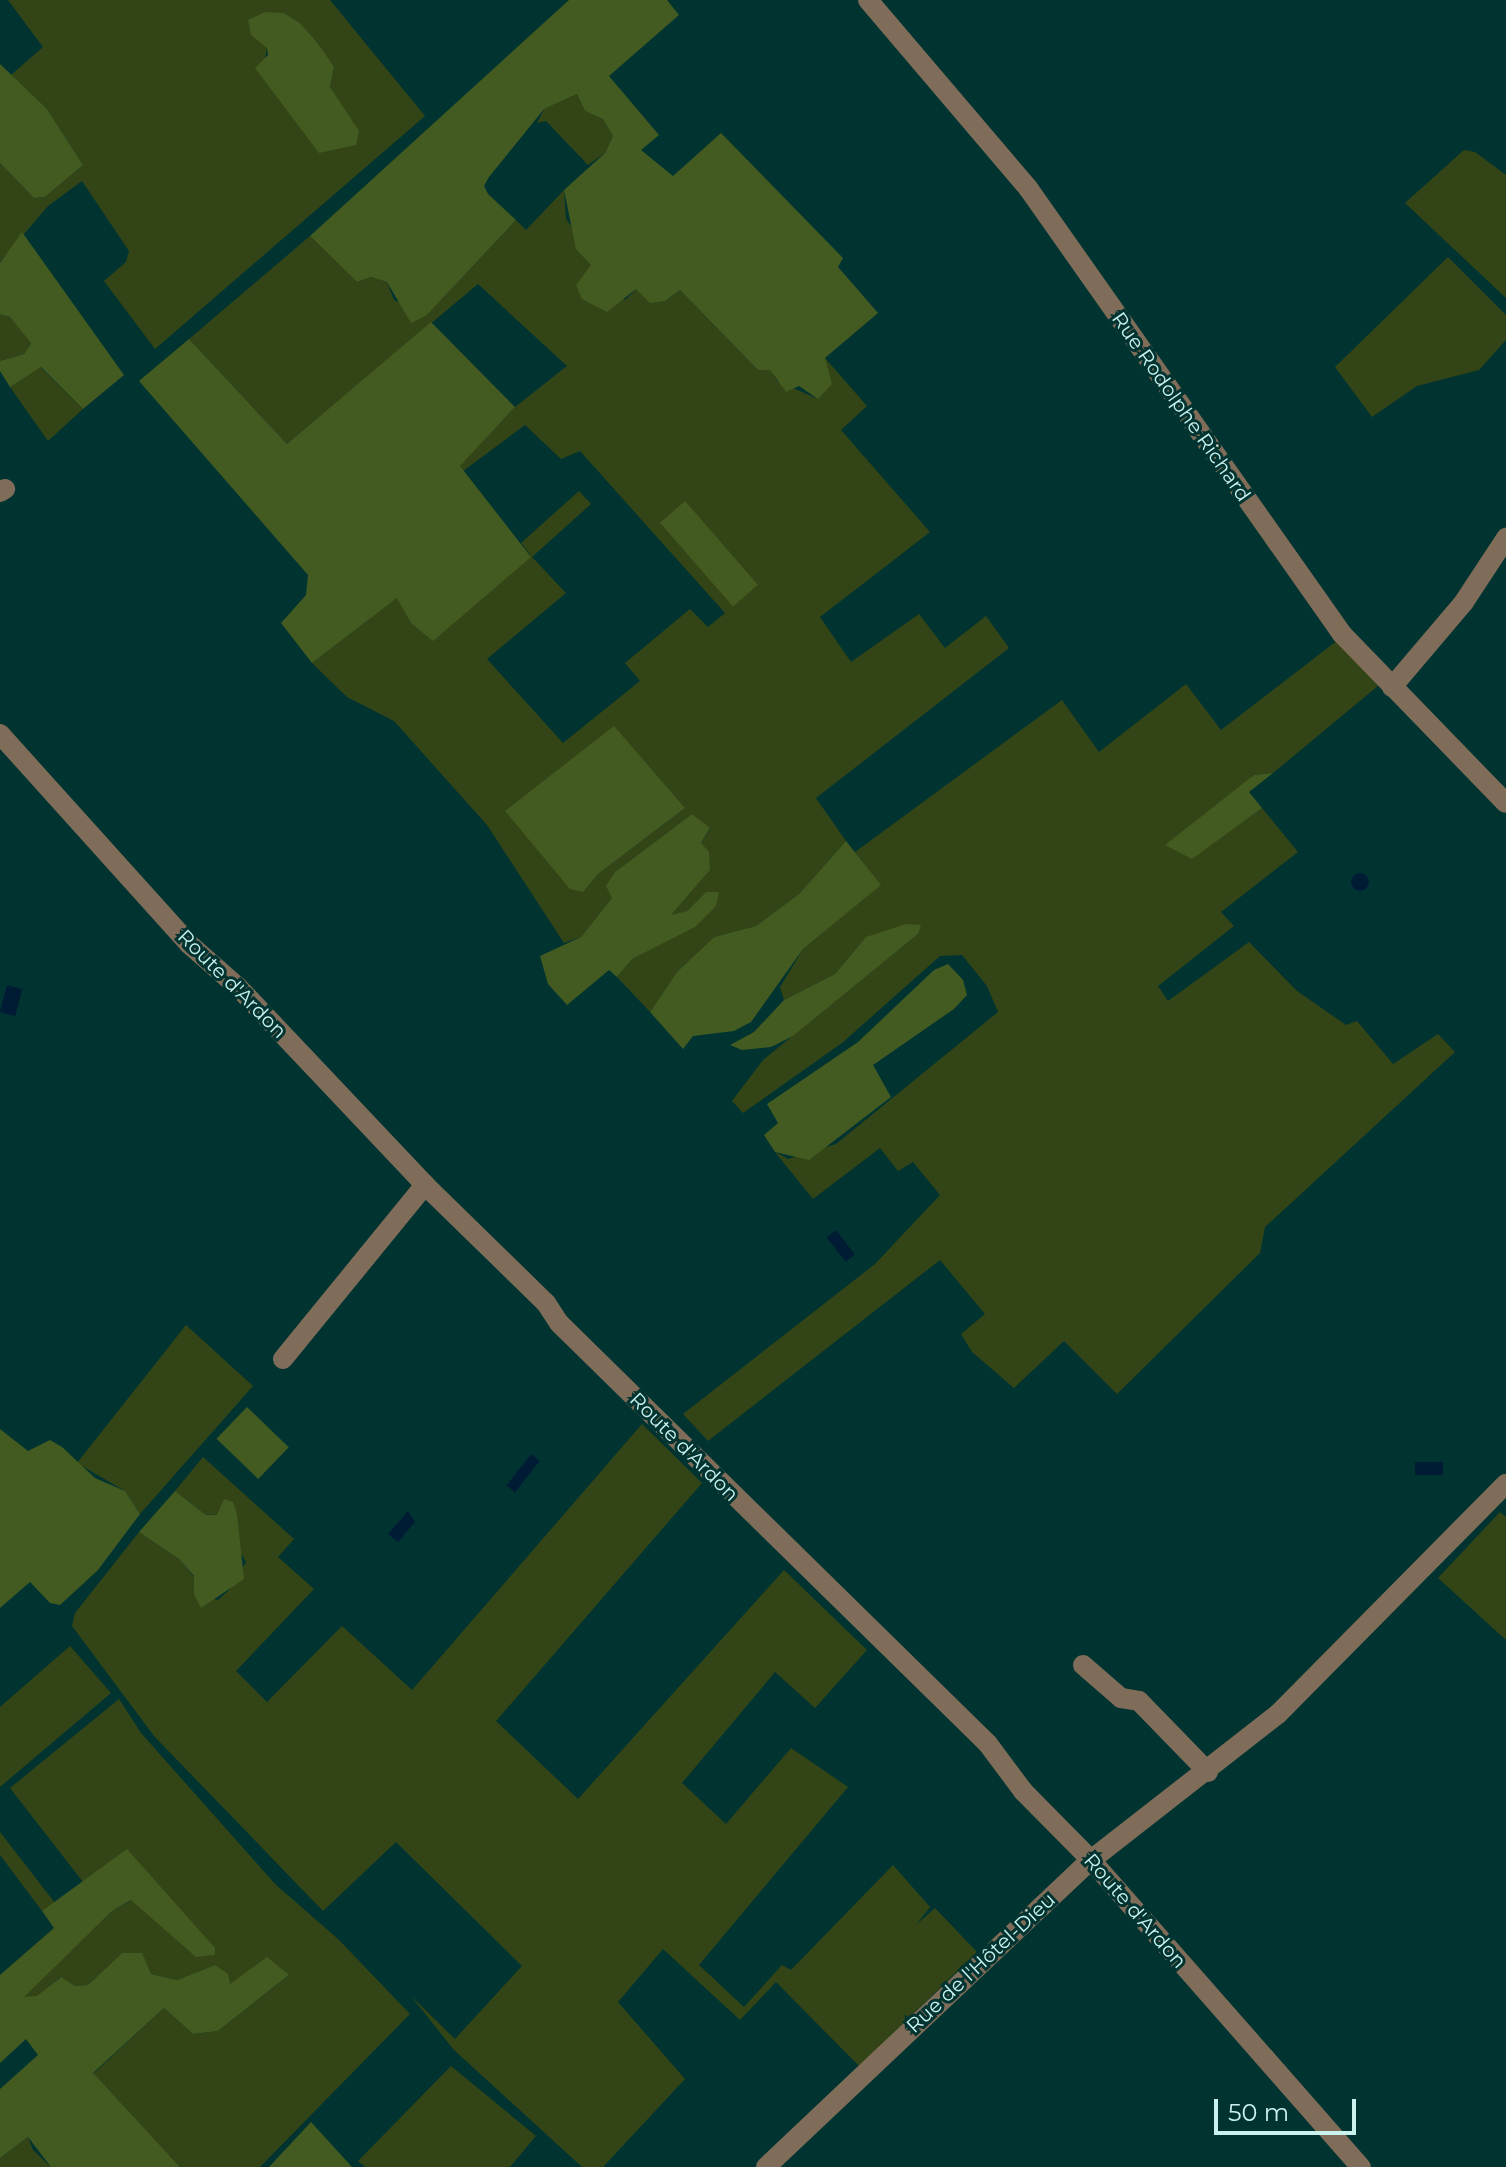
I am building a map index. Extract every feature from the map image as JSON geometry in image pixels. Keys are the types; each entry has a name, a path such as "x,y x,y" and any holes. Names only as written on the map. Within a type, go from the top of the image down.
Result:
{"street":[{"name":"Rue Rodolphe Richard","path":"868,0 994,143 1342,634 1506,803"},
{"path":"1392,687 1464,602 1506,538"},
{"name":"Route d'Ardon","path":"0,734 189,944 238,987 425,1185 830,1593 868,1622 945,1700 1023,1791 1091,1860 1361,2167"},
{"path":"283,1359 425,1185"},
{"name":"Rue de l'Hôtel-Dieu","path":"766,2167 1091,1860 1208,1772 1278,1714 1506,1484"},
{"path":"1083,1665 1121,1698 1139,1701 1208,1772"}],"green space":[{"path":"8,0 330,0 425,116 155,349 104,281 126,262 129,251 82,181 48,206 0,262 0,163 34,198 45,197 83,165 47,109 11,75 43,47","holes":["284,13 300,23 334,67 330,87 347,114 273,90 262,77 267,48"]},
{"path":"569,0 667,0 679,15 609,76 659,135 641,150 673,176 721,133 843,258 838,267 878,313 825,358 832,384 818,399 799,386 786,392 770,370 758,370 680,290 665,301 650,303 636,289 607,312 582,299 576,285 591,265 576,249 564,190 605,153 613,136 603,119 585,111 577,94 544,109 489,177 484,186 488,194 516,220 427,315 411,323 387,282 371,277 357,282 310,236"},
{"path":"265,12 284,13 300,23 319,45 334,67 330,87 359,131 356,145 319,153 255,68 268,55 267,48 251,35 248,20"},
{"path":"0,64 47,109 83,165 45,197 34,198 0,163"},
{"path":"577,94 585,111 603,119 613,136 605,153 588,165 546,121 537,123 544,109"},
{"path":"1464,150 1475,152 1506,175 1506,298 1405,203"},
{"path":"564,190 566,219 625,300 636,289 665,301 680,290 758,370 770,369 777,381 818,399 825,358 867,406 841,430 930,532 820,617 851,662 919,614 945,648 986,616 1009,648 816,798 846,841 799,894 756,926 714,937 677,972 650,1012 617,977 632,959 664,942 706,892 687,911 670,916 710,870 701,843 710,829 692,814 615,872 612,898 581,937 564,943 487,825 394,721 347,697 312,663 398,597 411,623 531,556 521,543 579,491 591,504 532,557 566,593 487,659 563,743 640,681 625,663 690,609 708,627 725,613 580,451 561,459 525,425 463,471 459,466 515,407 567,366 478,284 287,444 189,339 310,236 357,282 371,277 387,282 394,300 427,315 516,220 526,230","holes":["614,727 685,808 598,874 583,892"]},
{"path":"22,232 124,375 83,409 41,367 10,387 0,371 0,361 24,354 31,343 10,317 0,314 0,263"},
{"path":"1448,257 1506,315 1506,340 1479,370 1417,386 1372,417 1335,367"},
{"path":"0,314 10,317 31,342 24,354 0,361"},
{"path":"431,322 515,407 460,466 531,557 433,641 411,623 397,598 312,663 281,623 306,595 308,575 139,381 189,339 287,444"},
{"path":"40,367 83,409 48,441 10,387"},
{"path":"685,501 758,585 733,606 660,523"},
{"path":"1338,640 1378,686 1273,773 1253,775 1192,858 1262,808 1298,852 1221,912 1234,926 1158,986 1168,1001 1249,942 1297,991 1346,1025 1357,1021 1393,1064 1438,1034 1455,1052 1265,1227 1260,1253 1117,1394 1064,1341 1014,1388 972,1352 961,1334 985,1314 940,1260 708,1441 683,1414 875,1264 940,1195 913,1162 898,1171 880,1148 813,1199 775,1152 788,1159 836,1144 998,1012 987,986 962,955 940,956 842,1043 743,1113 732,1101 763,1060 918,934 866,937 835,974 784,1000 780,987 803,949 880,885 855,852 1062,700 1099,752 1186,684 1221,730"},
{"path":"614,726 685,808 598,874 583,892 570,889 505,811"},
{"path":"1273,773 1249,792 1262,808 1192,859 1165,845 1254,775"},
{"path":"692,814 710,828 701,843 709,852 710,870 671,915 687,911 706,892 719,892 716,906 695,927 632,959 617,977 609,970 567,1005 548,984 540,956 581,937 612,898 606,886 615,872"},
{"path":"846,841 881,885 803,949 751,1022 734,1031 693,1036 683,1049 650,1012 677,972 714,937 756,926 799,894"},
{"path":"906,924 921,925 918,934 793,1036 771,1047 742,1050 730,1045 754,1032 784,1000 835,974 866,937"},
{"path":"948,964 963,980 967,995 954,1009 873,1065 891,1097 809,1160 775,1152 764,1135 778,1123 767,1104 858,1042 934,970"},
{"path":"186,1325 253,1386 140,1514 125,1491 77,1463"},
{"path":"247,1407 289,1447 258,1479 216,1439"},
{"path":"642,1424 702,1483 496,1721 578,1799 784,1570 867,1650 815,1708 775,1672 682,1783 726,1824 791,1748 848,1787 699,1965 744,2007 782,1965 791,1970 893,1865 930,1907 916,1925 935,1908 977,1952 859,2066 776,1982 740,2020 663,1949 618,2002 685,2079 603,2167 582,2167 454,2050 411,1996 455,2039 522,1966 396,1842 323,1911 154,1736 72,1626 75,1613 139,1532 179,1559 194,1577 194,1594 218,1600 229,1590 246,1562 237,1547 237,1514 206,1515 175,1491 203,1457 294,1539 278,1557 314,1589 236,1671 267,1702 342,1626 412,1690"},
{"path":"0,1429 28,1451 50,1440 62,1447 95,1478 125,1491 140,1514 98,1570 60,1605 50,1603 30,1582 0,1608"},
{"path":"175,1491 206,1515 217,1515 224,1499 233,1502 237,1514 244,1579 201,1608 194,1594 194,1576 179,1559 139,1532"},
{"path":"1500,1512 1506,1517 1506,1640 1438,1578"},
{"path":"70,1646 111,1693 0,1787 0,1707"},
{"path":"119,1699 141,1733 275,1884 338,1939 410,2014 260,2167 180,2167 93,2074 164,2008 193,2034 218,2031 288,1976 230,1984 215,1965 177,1980 151,1974 122,1953 88,1985 75,1986 60,1977 37,1997 23,1997 112,1911 132,1900 215,1954 127,1850 83,1882 10,1788"},
{"path":"0,1832 55,1903 42,1911 0,1855"},
{"path":"127,1849 215,1948 215,1955 196,1957 131,1900 112,1911 24,1997 37,1996 61,1977 75,1986 88,1985 122,1953 142,1953 151,1974 177,1980 215,1965 228,1974 230,1984 267,1957 289,1975 218,2031 193,2034 164,2008 93,2073 180,2167 51,2167 28,2137 0,2158 0,2089 38,2055 26,2039 0,2063 0,1975 54,1928 42,1911"},
{"path":"451,2066 536,2136 510,2167 365,2167 358,2161"},
{"path":"311,2122 352,2167 269,2167"},
{"path":"28,2137 33,2150 51,2167 0,2167 0,2158"}],"water":[{"path":"1360,873 1369,882 1360,891 1351,882"},
{"path":"7,985 22,989 15,1016 0,1012"},
{"path":"836,1230 855,1254 846,1262 827,1237"},
{"path":"531,1454 540,1461 515,1492 506,1486"},
{"path":"1415,1462 1443,1462 1443,1475 1415,1475"},
{"path":"408,1511 415,1522 398,1542 388,1534"}]}
